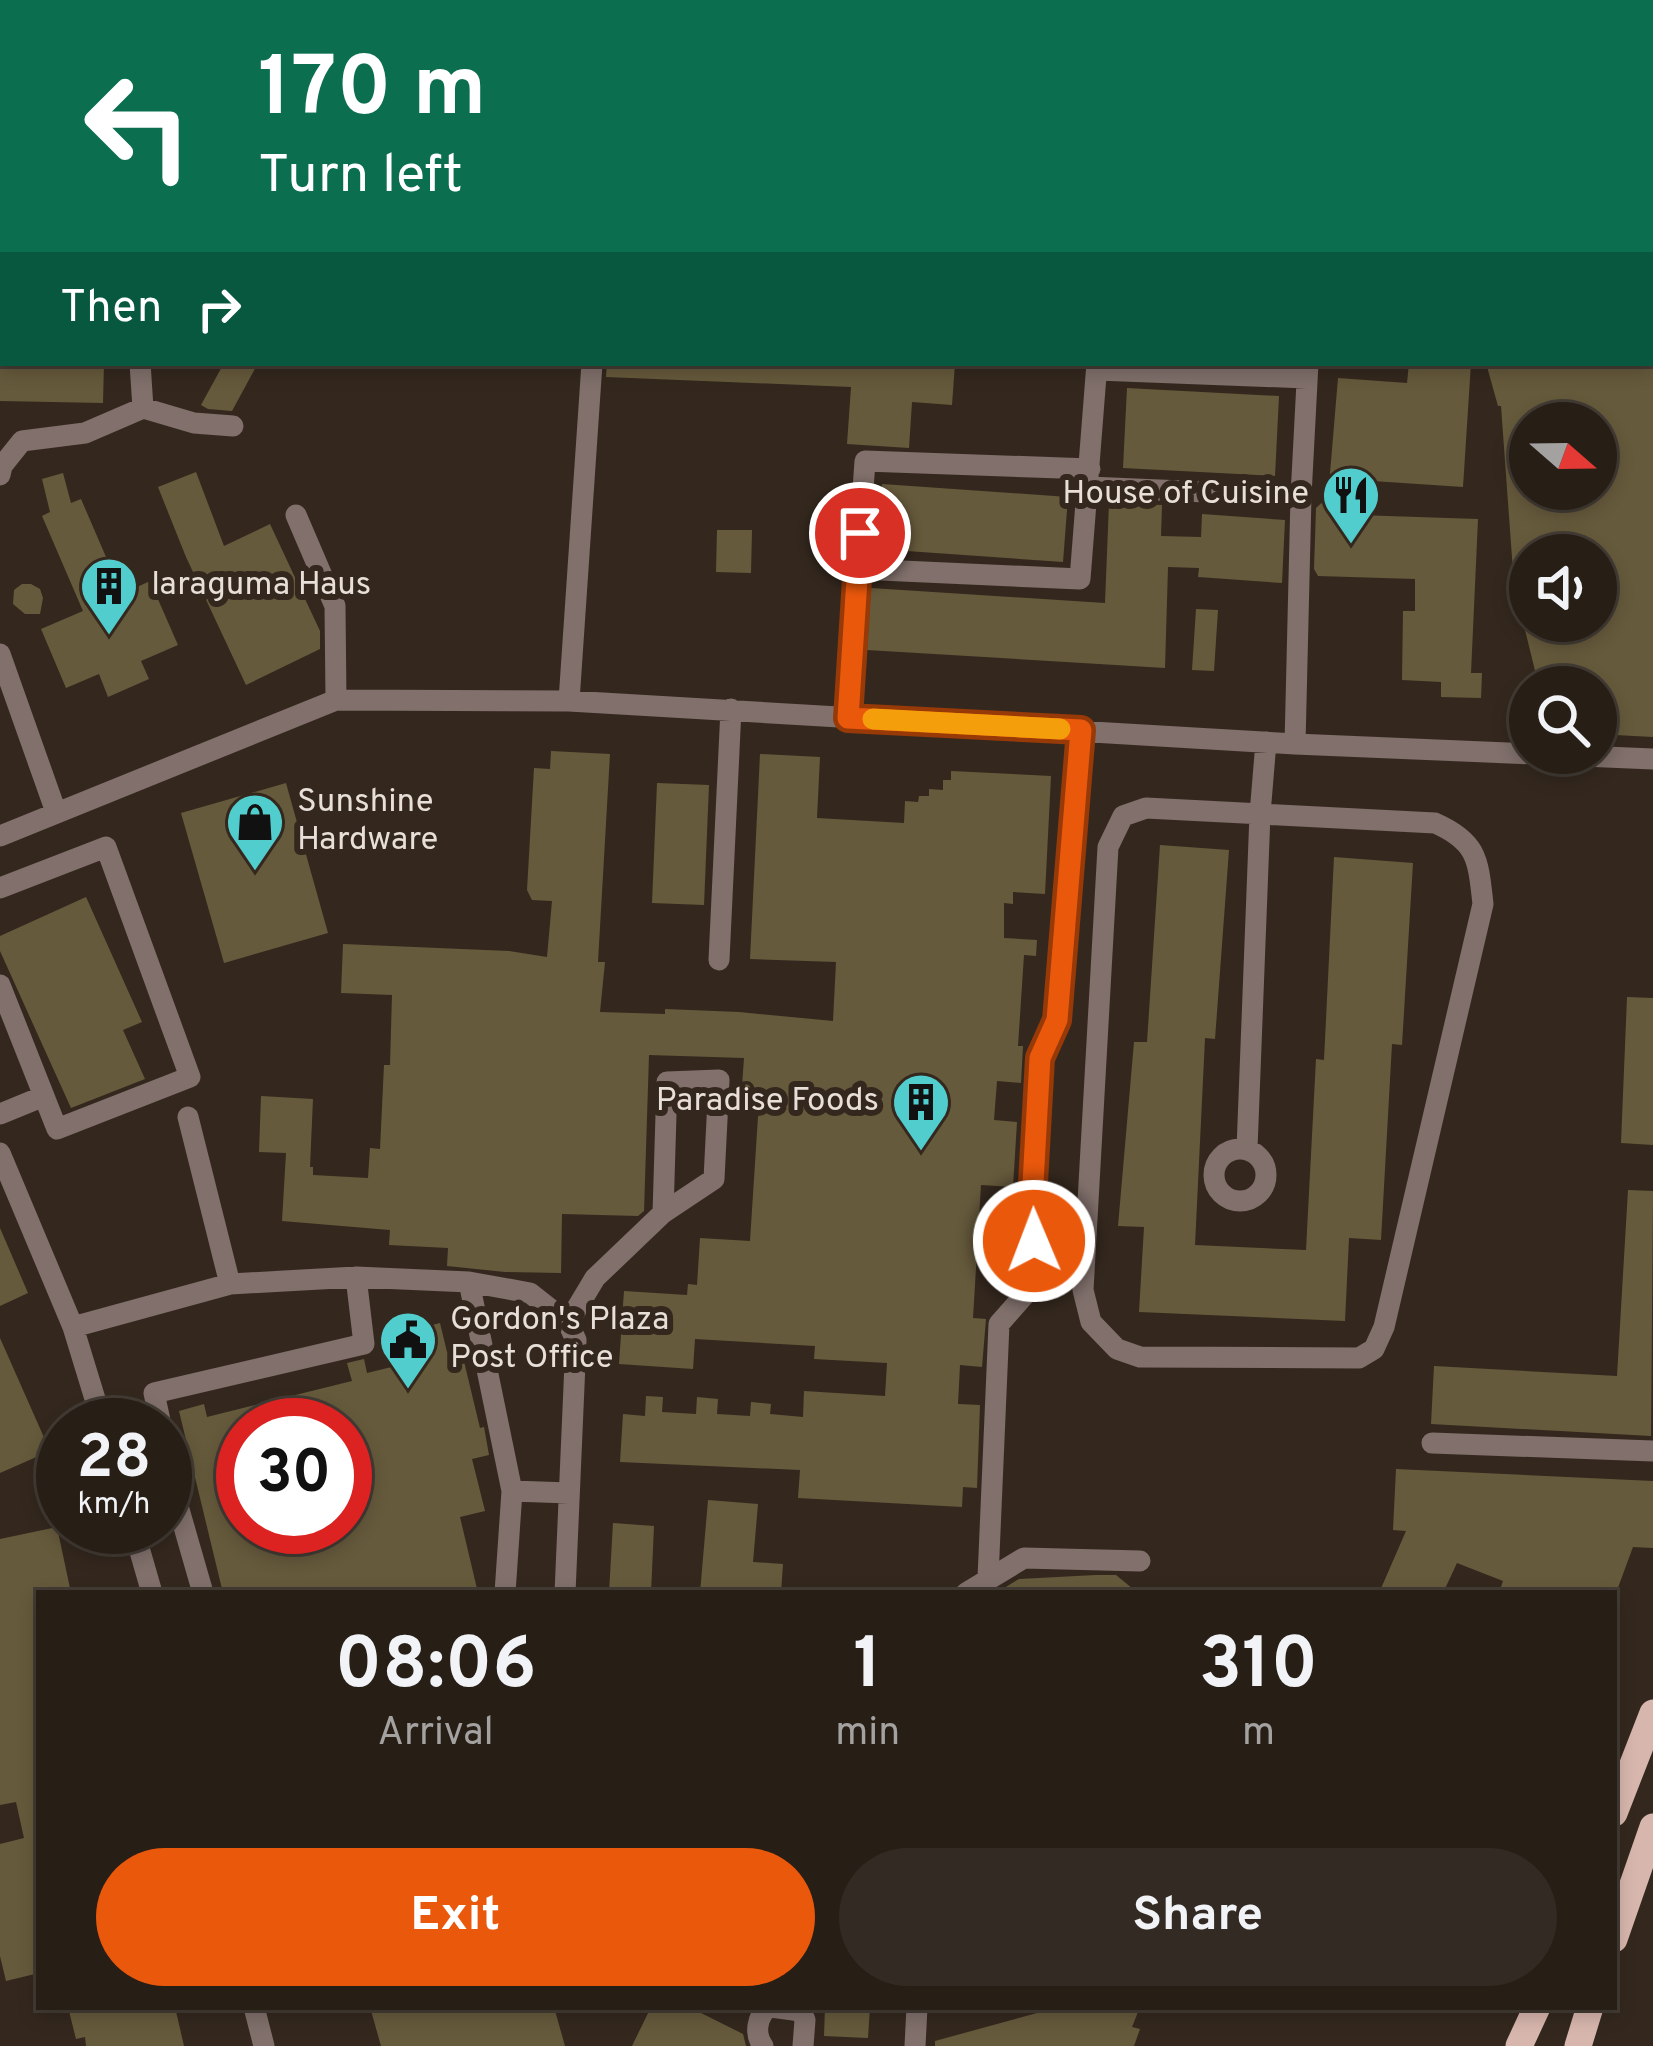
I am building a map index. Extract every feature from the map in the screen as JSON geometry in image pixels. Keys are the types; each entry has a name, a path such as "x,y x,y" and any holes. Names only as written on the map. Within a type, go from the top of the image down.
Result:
{"main road":[{"path":"1617,1804 1653,1713"},
{"path":"1617,1930 1653,1826"},
{"path":"1520,2046 1536,2010"},
{"path":"1578,2046 1590,2010"}],"street":[{"path":"140,366 143,408"},
{"path":"569,701 592,366"},
{"path":"858,569 1080,579 1097,367 1308,371 1295,744"},
{"path":"1,468 22,441 85,433 143,408 194,423 232,425"},
{"path":"848,718 865,461 1301,496"},
{"path":"296,515 334,606 337,700"},
{"path":"0,654 56,812"},
{"path":"0,836 337,700 569,701 1295,744 1653,759"},
{"path":"719,960 731,709"},
{"path":"988,1578 999,1324 1036,1282 1032,1201 1040,1058 1057,1020 1081,730"},
{"path":"1247,1149 1266,742"},
{"path":"1146,808 1260,814 1436,823 1461,835 1479,864 1484,904 1384,1327 1374,1349 1359,1358 1140,1357 1117,1349 1090,1322 1083,1289 1108,848 1123,816 1146,808"},
{"path":"0,888 106,848 190,1077 57,1129 0,986"},
{"path":"568,1323 595,1278 663,1213 714,1179 719,1080 667,1082 663,1213"},
{"path":"0,1114 44,1096"},
{"path":"188,1117 230,1284"},
{"path":"0,1153 73,1328 95,1398"},
{"path":"155,1398 154,1393 364,1344 356,1276"},
{"path":"73,1328 230,1284 356,1276 469,1282 530,1293 568,1323 576,1340 565,1590"},
{"path":"469,1282 512,1491 505,1590"},
{"path":"1432,1443 1653,1451"},
{"path":"512,1491 569,1493"},
{"path":"141,1554 151,1590"},
{"path":"189,1554 202,1590"},
{"path":"970,1590 1024,1558 1140,1561"},
{"path":"255,2010 264,2046"},
{"path":"764,2046 758,2039 758,2022 768,2010"},
{"path":"793,2010 801,2011 805,2020 803,2046"},
{"path":"915,2046 916,2010"}],"building":[{"path":"0,366 104,366 103,403 0,401"},
{"path":"222,366 256,366 232,411 201,405"},
{"path":"607,366 955,366 952,405 912,402 909,448 847,444 851,387 606,377"},
{"path":"1409,366 1471,366 1463,487 1358,480 1357,515 1478,519 1471,673 1482,673 1481,698 1441,697 1441,682 1402,680 1403,611 1415,611 1415,579 1318,576 1314,569 1316,508 1328,497 1338,378 1407,383"},
{"path":"1487,366 1653,366 1653,737 1617,735 1617,666 1534,666 1528,642 1617,642 1617,534 1510,534 1501,406"},
{"path":"1127,388 1279,396 1275,476 1123,468"},
{"path":"196,472 224,546 270,524 320,631 320,649 246,685 158,487"},
{"name":"Iaraguma Haus","path":"63,473 71,503 81,499 122,594 150,581 178,645 141,661 149,679 108,697 99,674 66,688 41,629 83,611 42,516 50,512 42,479"},
{"path":"882,484 1068,497 1063,562 878,549"},
{"path":"1109,503 1162,505 1161,536 1201,537 1202,514 1285,520 1282,583 1198,577 1199,568 1168,567 1165,668 867,650 871,588 1105,603"},
{"path":"717,530 752,530 751,573 716,572"},
{"path":"22,584 40,589 40,614 25,614 13,604 14,590"},
{"path":"1196,609 1218,610 1214,671 1192,670"},
{"path":"551,751 610,754 598,962 605,962 600,1012 665,1014 665,1009 833,1021 836,962 750,959 760,754 820,757 817,818 904,823 905,801 918,802 919,796 929,796 929,789 943,790 943,780 951,780 951,771 1051,776 1045,894 1013,892 1013,904 1004,903 1004,938 1037,940 1036,956 1024,955 1018,1046 1023,1046 1021,1083 997,1081 994,1120 1017,1122 1013,1187 981,1185 973,1318 986,1319 982,1367 960,1365 958,1404 980,1405 977,1488 963,1487 962,1507 798,1498 800,1470 620,1462 623,1414 645,1416 646,1396 663,1397 662,1412 696,1414 697,1397 718,1399 717,1414 750,1416 751,1402 771,1404 770,1414 803,1417 804,1391 885,1396 887,1363 814,1359 815,1346 695,1339 693,1369 619,1364 624,1291 687,1295 688,1284 697,1285 700,1238 750,1241 759,1101 741,1100 744,1058 649,1055 644,1211 638,1216 562,1214 561,1273 447,1266 448,1248 389,1245 390,1230 282,1221 286,1153 259,1152 261,1096 313,1099 313,1175 368,1178 370,1148 380,1149 392,995 341,993 343,944 547,957 552,901 532,900 527,890 534,768 550,769"},
{"name":"Sunshine Hardware","path":"286,783 328,933 224,963 181,813"},
{"path":"657,783 709,785 704,905 652,903"},
{"path":"1160,845 1229,850 1215,1039 1205,1038 1195,1245 1306,1250 1316,1059 1324,1060 1334,857 1413,863 1402,1045 1392,1044 1381,1240 1349,1238 1345,1321 1139,1312 1144,1227 1118,1226 1134,1042 1147,1042"},
{"path":"86,897 142,1022 123,1030 145,1079 71,1108 0,951 0,936"},
{"path":"1627,997 1653,998 1653,1145 1621,1143"},
{"path":"1628,1190 1653,1191 1651,1436 1431,1424 1434,1366 1617,1376"},
{"path":"0,1228 28,1293 0,1306"},
{"path":"440,1323 447,1352 461,1349 489,1455 472,1459 485,1511 460,1517 477,1590 222,1590 192,1465 192,1407 204,1404 207,1417 216,1415 216,1554 372,1554 372,1398 284,1398 352,1381 347,1363 364,1359 367,1373 408,1363 401,1333"},
{"path":"0,1338 36,1419 36,1457 0,1473"},
{"path":"1396,1469 1653,1481 1653,1548 1633,1547 1617,1590 1500,1590 1503,1581 1457,1563 1444,1590 1380,1590 1406,1531 1393,1530"},
{"path":"708,1500 758,1504 753,1562 783,1564 781,1590 700,1590"},
{"path":"613,1523 654,1526 651,1590 609,1590"},
{"path":"36,1531 36,1554 63,1554 70,1590 36,1590 36,1974 6,1981 0,1956 0,1844 24,1838 16,1802 0,1805 0,1539"},
{"path":"1116,1575 1134,1590 1001,1590 1019,1579"},
{"path":"69,2010 176,2010 184,2046 86,2046 85,2037 76,2039"},
{"path":"371,2010 555,2010 565,2046 381,2046"},
{"path":"650,2010 695,2010 743,2034 746,2046 632,2046"},
{"path":"825,2010 870,2010 868,2038 824,2036"},
{"path":"1048,2010 1139,2010 1132,2027 1140,2029 1134,2046 935,2046 935,2041"}],"slow traffic":[{"path":"873,719 1060,729"}],"place":[{"name":"House of Cuisine","path":"1351,546"},
{"name":"Iaraguma Haus","path":"109,637"},
{"name":"Sunshine Hardware","path":"255,873"},
{"name":"Paradise Foods","path":"921,1153"},
{"name":"Gordon's Plaza Post Office","path":"408,1391"}],"route":[{"path":"860,533 848,718 1081,730 1057,1020 1040,1058 1034,1241"}]}
